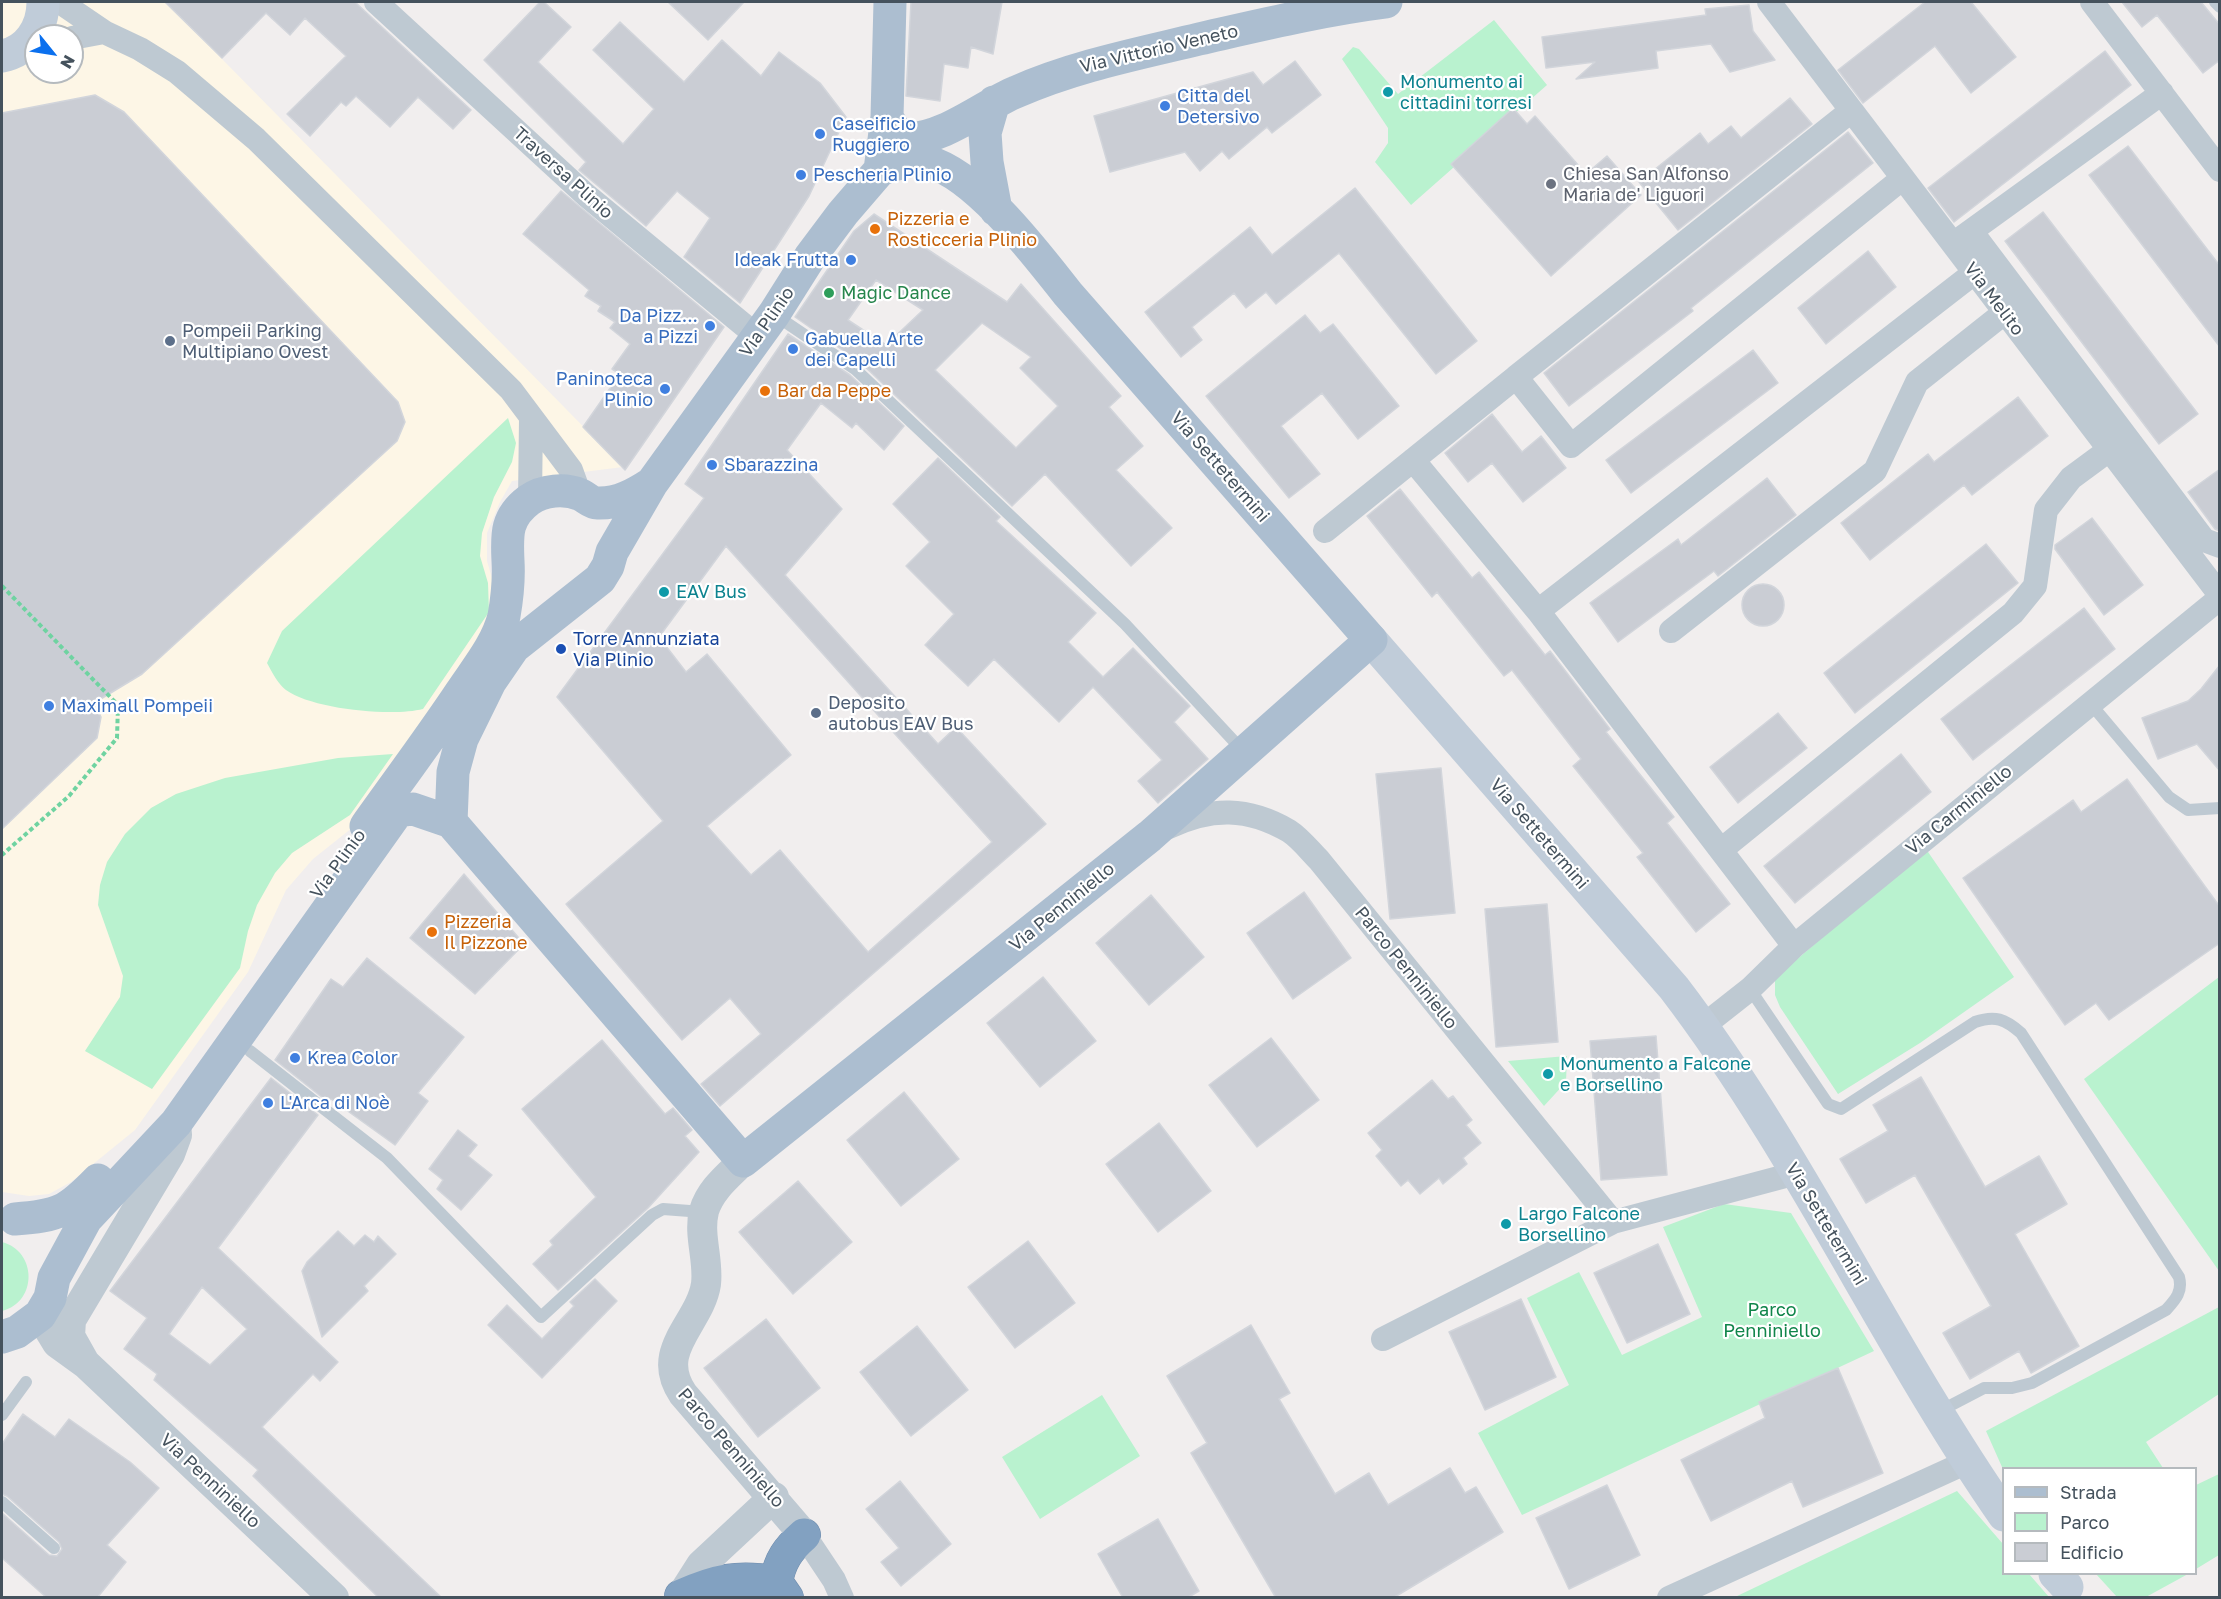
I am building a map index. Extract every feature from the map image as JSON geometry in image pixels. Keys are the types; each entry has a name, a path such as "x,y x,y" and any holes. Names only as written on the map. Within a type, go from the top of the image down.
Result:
{"highway":[{"path":"680,1597 720,1580 737,1578 782,1590 779,1565 784,1555 804,1535"}],"main road":[{"path":"21,49 37,31 43,14 43,2"},
{"path":"880,170 887,117 890,2"},
{"name":"Via Vittorio Veneto","path":"887,117 894,131 906,138 921,137 943,130 994,102 1072,69 1288,19 1373,2"},
{"path":"994,102 985,133 987,162 996,210"},
{"name":"Via Settetermini","path":"880,170 907,161 929,162 951,172 996,210 1024,239 1068,294 1674,988 1703,1026 1797,1173 1967,1462 2002,1512"},
{"name":"Via Plinio","path":"54,1278 96,1206 176,1123 399,811 413,809 451,822 453,772 462,739 490,682 514,647 600,579 612,552 652,483 766,325 830,230 880,170"},
{"path":"530,499 546,492 563,491 587,499 615,502 636,494 652,483"},
{"name":"Via Plinio","path":"8,1218 46,1217 72,1206 149,1128 165,1107 482,661 496,637 503,616 509,526 517,511 530,499"},
{"name":"Via Penniniello","path":"742,1161 1150,836 1371,640"},
{"path":"451,822 742,1161"},
{"name":"Via Plinio","path":"8,1218 32,1229 44,1243 52,1259 54,1278 50,1298 40,1315"},
{"path":"2,1337 23,1329 40,1315"}],"street":[{"path":"60,2 104,32 140,49 177,72 256,139 511,390 571,470 587,499"},
{"name":"Traversa Plinio","path":"376,2 586,195 766,325"},
{"name":"Via Melito","path":"1769,2 1903,178 1962,238 1974,273 2220,597"},
{"path":"2092,2 2220,170"},
{"path":"84,36 104,32"},
{"path":"2162,93 1962,238 2204,540 2220,546"},
{"path":"1325,531 1851,111"},
{"path":"1516,377 1570,446 1903,178"},
{"path":"1538,611 1974,273"},
{"path":"1671,631 1875,471 1917,382 2004,313"},
{"path":"530,499 531,418"},
{"path":"1721,850 2013,613 2035,586 2046,510 2072,478 2109,450"},
{"path":"1413,460 1538,611 1794,946"},
{"name":"Via Carminiello","path":"1703,1026 1750,988 1794,946 2220,597"},
{"name":"Parco Penniniello","path":"1150,836 1201,814 1230,812 1259,818 1291,832 1319,860 1612,1222"},
{"name":"Via Penniniello","path":"86,1364 70,1336 71,1320 170,1154 177,1135 176,1123"},
{"name":"Parco Penniniello","path":"742,1161 711,1195 704,1212 702,1232 707,1269 706,1286 680,1339 673,1358 672,1373 683,1394 774,1497 804,1535 834,1580 842,1598"},
{"path":"1383,1339 1612,1222 1797,1173"},
{"name":"Via Penniniello","path":"40,1315 57,1343 86,1364 334,1598"},
{"path":"1669,1598 1967,1462"},
{"path":"680,1597 701,1565 774,1497"}],"lane":[{"path":"2215,2 2220,7"},
{"path":"766,325 855,369 1125,624 1245,753"},
{"path":"2090,703 2169,797 2188,810 2220,808"},
{"path":"1750,988 1828,1104 1841,1109 1975,1022 1990,1017 2008,1021 2021,1033 2179,1277 2181,1286 2177,1298 2166,1311 2032,1383 2012,1389 1984,1388 1937,1412"},
{"path":"250,1051 387,1158 541,1317 652,1215 663,1209 704,1212"},
{"path":"2,1416 26,1382"},
{"path":"2,1502 54,1548"}],"path":[{"path":"2,586 118,705 117,738 69,796 2,855"}],"shaded area":[{"path":"2,2 166,2 623,467 512,481 487,533 487,561 496,592 494,622 357,824 313,859 286,890 248,972 135,1130 71,1182 49,1194 29,1196 2,1192"}],"green space":[{"path":"1494,20 1547,85 1411,205 1375,162 1388,143 1388,128 1342,59 1353,47 1359,49 1398,94"},
{"path":"508,418 516,443 512,462 494,497 482,533 480,556 488,583 489,612 423,709 392,712 352,710 314,702 286,690 267,663 282,631"},
{"path":"393,754 350,815 292,853 275,873 257,905 248,931 240,968 152,1089 85,1051 120,997 123,976 98,905 100,885 107,862 125,834 151,808 176,794 225,778 338,758"},
{"path":"1926,849 2014,977 1920,1043 1838,1094 1780,1007 1775,995 1775,978"},
{"path":"2219,977 2219,1271 2084,1079"},
{"path":"1567,1056 1566,1082 1544,1106 1508,1061"},
{"name":"Parco Penniniello","path":"1724,1204 1791,1213 1874,1351 1522,1515 1478,1433 1569,1385 1527,1298 1579,1272 1622,1355 1702,1317 1663,1227"},
{"path":"2,1242 14,1247 22,1255 29,1276 22,1298 14,1306 2,1311"},
{"path":"2219,1307 2219,1394 2146,1442 2162,1467 2002,1467 1986,1431"},
{"path":"1102,1395 1140,1456 1040,1519 1002,1457"},
{"path":"2219,1474 2219,1555 2197,1568 2197,1485"},
{"path":"1957,1491 2002,1543 2002,1575 2030,1575 2049,1597 1735,1597"},
{"path":"2097,1575 2186,1575 2146,1597 2117,1597"}],"building":[{"path":"165,2 355,2 471,110 453,129 418,97 390,127 356,96 346,106 341,102 310,136 287,114 346,56 305,18 290,35 266,13 222,58"},
{"path":"540,2 544,2 571,27 538,62 623,144 654,109 593,50 620,22 684,82 722,40 761,76 779,52 820,83 846,117 809,196 740,303 684,257 710,218 677,191 646,226 579,170 586,162 484,60"},
{"path":"668,2 744,2 708,40"},
{"path":"911,2 1002,2 993,54 971,47 968,68 944,64 940,101 906,96"},
{"path":"1925,2 1971,2 2016,57 1971,93 1935,46 1863,103 1838,70"},
{"path":"2122,2 2201,2 2220,25 2220,60 2203,73 2157,15 2142,27"},
{"path":"1749,5 1753,31 1775,60 1730,72 1711,44 1656,51 1658,68 1576,79 1595,62 1546,68 1542,37 1706,15 1705,9"},
{"path":"2105,51 2131,85 1954,222 1928,188"},
{"path":"1295,61 1321,95 1272,133 1267,127 1229,159 1222,151 1200,171 1185,152 1110,172 1094,116 1253,72 1263,85"},
{"name":"Pompeii Parking Multipiano Ovest","path":"95,95 124,112 398,402 405,422 397,441 142,674 94,703 101,717 97,738 2,829 2,113"},
{"path":"1790,98 1812,124 1678,230 1639,182 1700,133 1708,144 1731,126 1741,138"},
{"name":"Chiesa San Alfonso Maria de' Liguori","path":"1513,108 1527,124 1535,116 1586,174 1607,156 1641,195 1551,276 1451,164"},
{"path":"1848,132 1873,163 1691,308 1693,311 1569,406 1544,373"},
{"path":"2128,146 2220,266 2220,347 2089,175"},
{"path":"1355,188 1477,341 1436,374 1339,253 1276,304 1266,292 1246,308 1234,293 1192,327 1202,340 1181,357 1145,312 1250,227 1272,255"},
{"path":"561,191 724,327 625,470 583,427 620,374 612,369 630,344 610,328 615,322 598,311 601,306 585,296 589,290 523,234"},
{"path":"2043,212 2198,414 2159,444 2005,241"},
{"path":"874,214 1007,302 1021,284 1121,396 1109,407 1143,446 1116,470 1172,528 1131,566 1045,474 1012,506 861,363 795,317 854,231","holes":["876,280 923,310 886,345 848,320","982,323 1031,357 1020,368 1058,406 1016,448 935,370"]},
{"path":"1868,251 1896,287 1826,344 1798,308"},
{"path":"1305,315 1320,333 1333,324 1399,406 1358,439 1322,393 1281,426 1320,474 1289,498 1206,396"},
{"path":"788,334 850,375 904,426 884,450 856,423 852,428 821,403 787,450 842,509 785,575 938,744 956,727 1046,824 720,1106 701,1084 761,1034 730,998 682,1040 566,904 663,821 557,697 704,498 685,484","holes":["726,546 992,842 868,952 780,850 751,875 707,826 791,755 707,654 686,672 659,637"]},
{"path":"1753,350 1778,383 1631,493 1606,460"},
{"path":"2018,397 2048,436 1972,495 1964,485 1870,560 1841,523 1928,454 1934,462"},
{"path":"1492,414 1522,452 1541,436 1566,468 1523,502 1492,463 1468,482 1445,453"},
{"path":"938,458 1000,517 996,521 1096,613 1068,642 1103,677 1133,648 1190,706 1174,722 1208,759 1158,803 1138,781 1162,760 1093,687 1059,722 994,659 968,686 925,645 954,614 906,566 930,542 893,504"},
{"path":"2220,469 2220,531 2215,529 2188,492"},
{"path":"1767,478 1796,515 1718,576 1714,571 1618,642 1590,603 1678,539 1681,545"},
{"path":"1400,489 1472,578 1479,572 1545,655 1550,651 1610,729 1606,732 1674,817 1667,823 1730,904 1696,932 1637,857 1643,853 1573,766 1581,759 1512,670 1504,676 1437,592 1432,597 1367,516"},
{"path":"2092,518 2143,585 2104,615 2055,549 2055,545"},
{"path":"1986,544 2018,583 1855,713 1824,673"},
{"path":"1763,584 1771,585 1778,590 1783,597 1783,613 1778,620 1771,625 1763,626 1755,625 1748,620 1743,613 1742,605 1743,597 1748,590 1755,585"},
{"path":"2084,608 2115,649 1973,760 1941,719"},
{"path":"2220,665 2220,771 2197,744 2158,759 2142,718 2188,701"},
{"path":"1778,713 1807,748 1738,803 1710,767"},
{"path":"1901,754 1931,792 1795,903 1764,866"},
{"path":"1441,768 1455,913 1390,919 1376,774"},
{"path":"2127,779 2220,907 2220,943 2109,1020 2096,1003 2065,1025 1963,878 2073,800 2081,812"},
{"path":"464,874 524,944 475,994 410,938"},
{"path":"1304,892 1351,958 1293,999 1247,933"},
{"path":"1151,895 1204,957 1149,1005 1096,943"},
{"path":"1547,904 1558,1042 1496,1047 1485,909"},
{"path":"367,958 464,1037 418,1093 428,1101 395,1145 331,1099 328,1102 275,1060 331,979 343,987"},
{"path":"1043,977 1096,1041 1040,1087 987,1023"},
{"path":"1656,1036 1667,1175 1601,1180 1590,1041"},
{"path":"1271,1038 1319,1100 1257,1147 1209,1085"},
{"path":"602,1040 665,1114 673,1108 692,1130 685,1136 699,1152 648,1208 558,1290 533,1264 553,1245 550,1241 596,1197 522,1109"},
{"path":"1921,1077 1985,1187 2039,1156 2067,1204 2015,1234 2079,1346 2031,1373 2019,1351 1970,1379 1943,1333 1991,1306 1915,1175 1866,1203 1840,1159 1888,1131 1873,1105"},
{"path":"271,1078 318,1115 218,1248 338,1362 320,1381 313,1374 262,1427 442,1598 379,1598 253,1476 258,1470 154,1380 157,1374 124,1349 147,1318 110,1291","holes":["202,1287 247,1329 210,1365 169,1334"]},
{"path":"1432,1080 1448,1099 1453,1096 1472,1120 1466,1125 1481,1143 1463,1158 1467,1164 1443,1184 1439,1178 1420,1194 1408,1180 1401,1186 1376,1156 1382,1150 1368,1133"},
{"path":"904,1092 959,1159 901,1206 847,1140"},
{"path":"1159,1123 1211,1191 1158,1232 1106,1164"},
{"path":"458,1130 477,1145 468,1156 492,1175 461,1210 437,1189 443,1180 429,1169"},
{"path":"798,1181 852,1242 793,1294 739,1232"},
{"path":"338,1231 354,1246 365,1235 374,1242 378,1236 396,1254 364,1286 368,1291 322,1337 302,1271 307,1262"},
{"path":"1028,1241 1075,1303 1015,1348 968,1287"},
{"path":"1658,1244 1690,1314 1627,1343 1594,1273"},
{"path":"595,1279 617,1301 542,1378 488,1325 507,1305 542,1339 574,1306 570,1302"},
{"path":"1521,1299 1556,1377 1485,1410 1449,1332"},
{"path":"766,1319 820,1388 758,1437 704,1368"},
{"path":"1251,1325 1290,1393 1279,1399 1335,1494 1369,1473 1388,1505 1450,1468 1465,1493 1476,1487 1503,1532 1393,1598 1276,1598 1191,1453 1207,1443 1167,1376"},
{"path":"917,1326 968,1390 911,1436 860,1372"},
{"path":"1838,1368 1883,1473 1803,1507 1792,1481 1711,1521 1681,1460 1765,1418 1759,1402"},
{"path":"23,1414 55,1437 69,1419 130,1462 159,1488 107,1545 126,1562 97,1598 47,1598 2,1558 2,1513 49,1555 57,1556 62,1549 59,1542 2,1494 2,1444"},
{"path":"900,1481 951,1544 901,1586 881,1562 899,1548 866,1509"},
{"path":"1607,1485 1640,1555 1569,1589 1536,1518"},
{"path":"1158,1519 1199,1591 1187,1598 1123,1598 1098,1554"}],"place":[{"name":"Monumento ai cittadini torresi","path":"1388,92"},
{"name":"Citta del Detersivo","path":"1165,106"},
{"name":"Caseificio Ruggiero","path":"820,134"},
{"name":"Pescheria Plinio","path":"801,175"},
{"name":"Chiesa San Alfonso Maria de' Liguori","path":"1551,184"},
{"name":"Pizzeria e Rosticceria Plinio","path":"875,229"},
{"name":"Ideak Frutta","path":"851,260"},
{"name":"Magic Dance","path":"829,293"},
{"name":"Da Pizz... a Pizzi","path":"710,326"},
{"name":"Pompeii Parking Multipiano Ovest","path":"170,341"},
{"name":"Gabuella Arte dei Capelli","path":"793,349"},
{"name":"Paninoteca Plinio","path":"665,389"},
{"name":"Bar da Peppe","path":"765,391"},
{"name":"Sbarazzina","path":"712,465"},
{"name":"EAV Bus","path":"664,592"},
{"name":"Torre Annunziata Via Plinio","path":"561,649"},
{"name":"Maximall Pompeii","path":"49,706"},
{"name":"Deposito autobus EAV Bus","path":"816,713"},
{"name":"Pizzeria Il Pizzone","path":"432,932"},
{"name":"Krea Color","path":"295,1058"},
{"name":"Monumento a Falcone e Borsellino","path":"1548,1074"},
{"name":"L'Arca di Noè","path":"268,1103"},
{"name":"Largo Falcone Borsellino","path":"1506,1224"}]}
